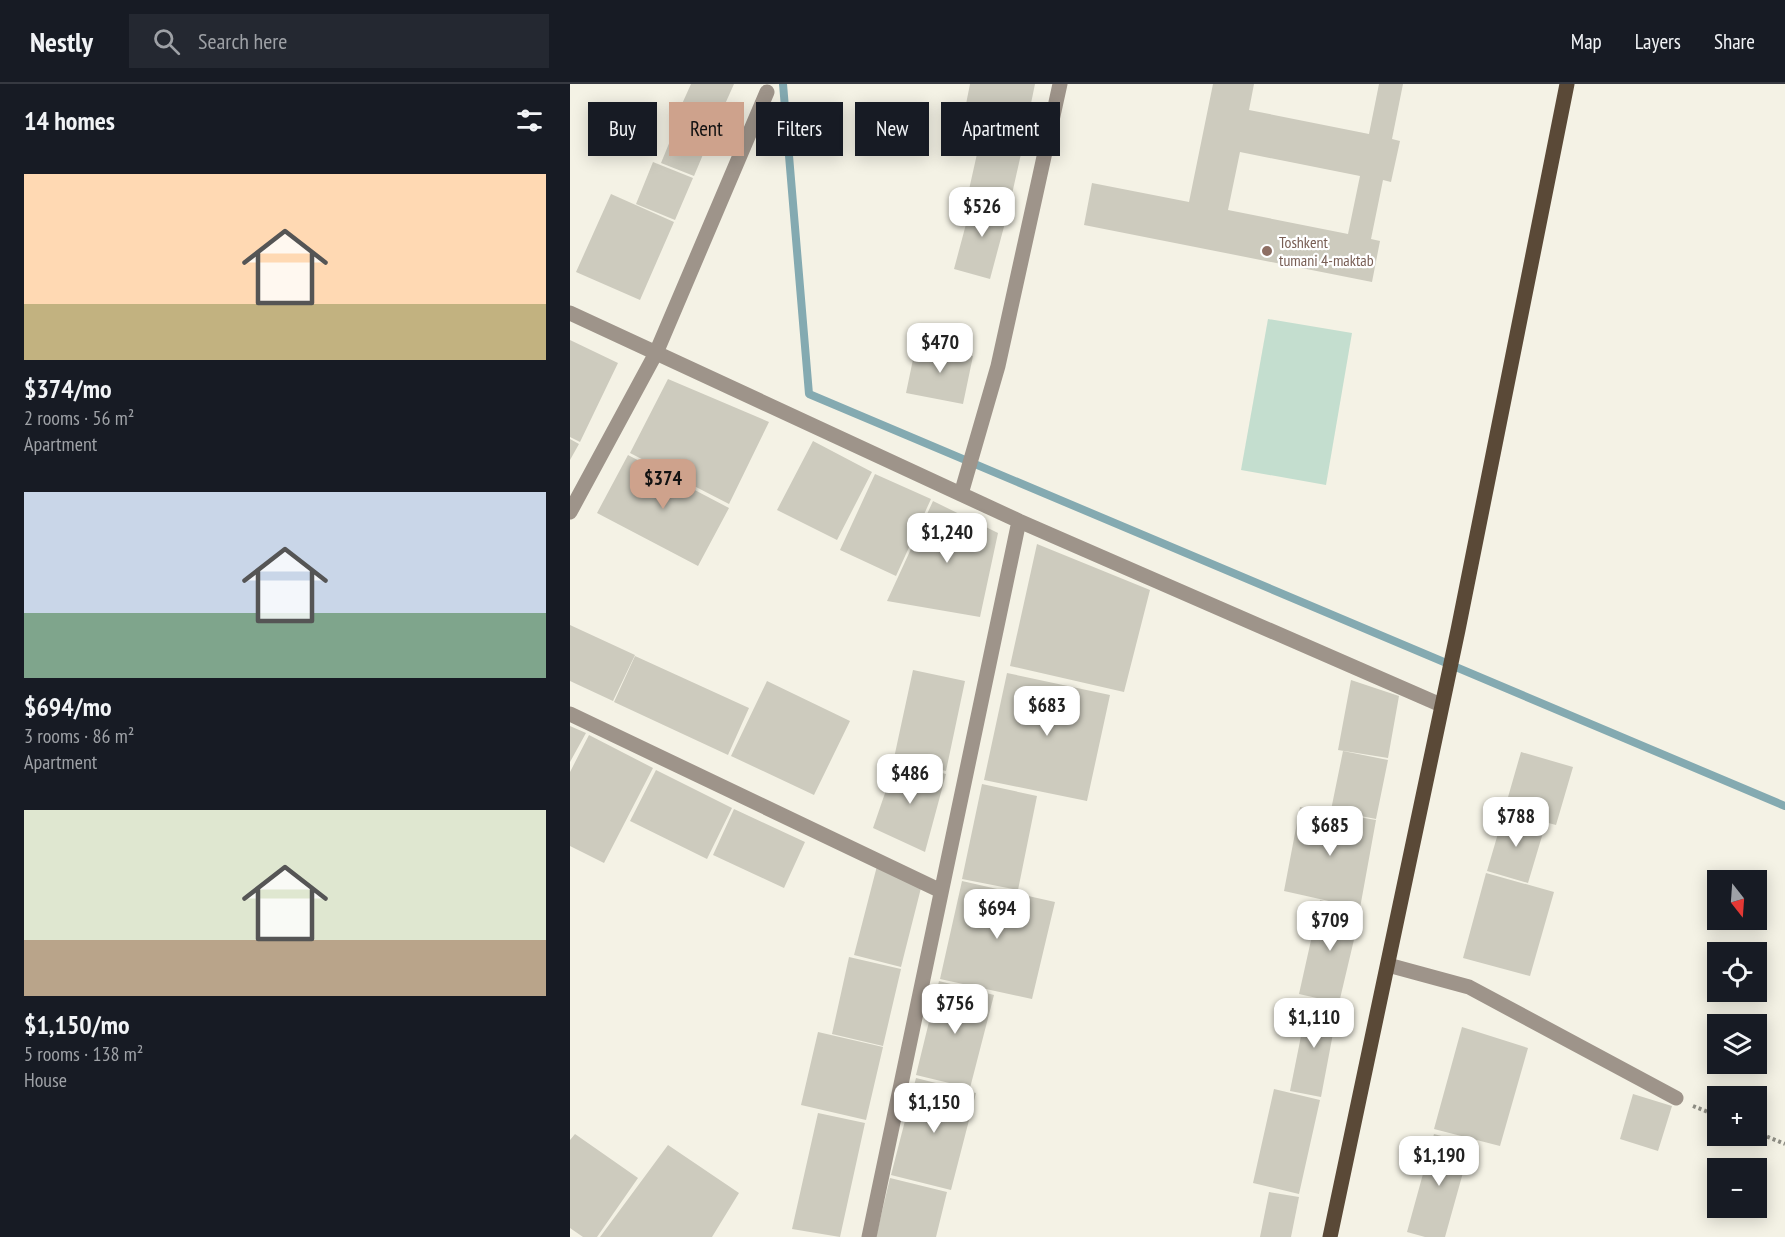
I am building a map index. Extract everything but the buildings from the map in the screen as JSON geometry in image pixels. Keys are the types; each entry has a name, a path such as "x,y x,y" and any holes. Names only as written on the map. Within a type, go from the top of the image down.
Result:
{"main road":[{"path":"1330,1237 1458,630 1567,84"}],"street":[{"path":"961,494 978,444 998,366 1060,84"},
{"path":"570,512 656,353 767,92"},
{"path":"570,313 1019,521 1441,705"},
{"path":"869,1237 1019,521"},
{"path":"570,714 941,891"},
{"path":"1388,965 1469,987 1676,1098"}],"path":[{"path":"1676,1098 1707,1111"},
{"path":"1767,1137 1785,1144"}],"green space":[{"path":"1268,319 1352,333 1326,485 1241,470"}],"waterway":[{"path":"783,84 809,394 1785,806"}],"place":[{"name":"Toshkent tumani 4-maktab","path":"1267,251"}]}
